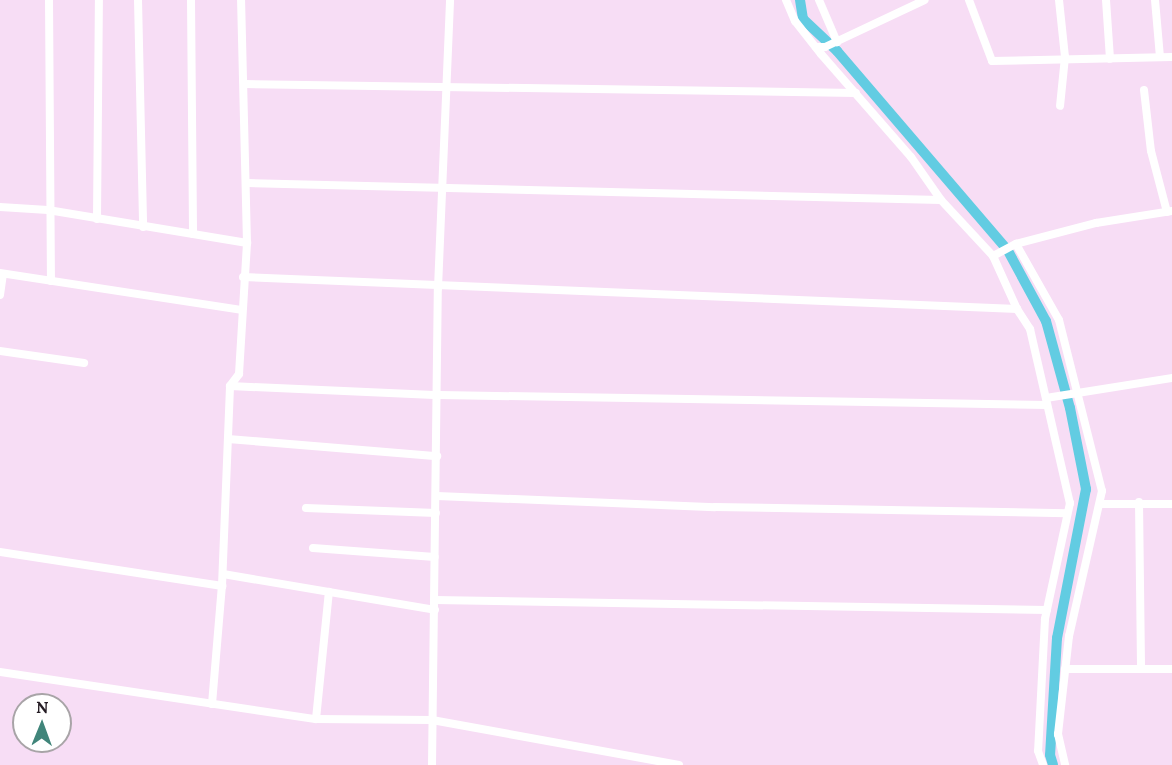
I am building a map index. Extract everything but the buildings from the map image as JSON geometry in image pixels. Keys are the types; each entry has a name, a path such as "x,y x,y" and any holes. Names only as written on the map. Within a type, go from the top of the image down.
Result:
{"street":[{"path":"49,0 48,210 51,281"},
{"path":"97,219 99,0"},
{"path":"138,0 143,227"},
{"path":"191,0 193,234"},
{"path":"212,704 223,574 230,386 239,374 243,278 248,243 242,0"},
{"path":"432,765 440,394 438,288 444,189 450,0"},
{"path":"786,0 795,21 911,157 941,200 997,254 1017,309 1030,329 1070,503 1047,610 1038,751 1043,765"},
{"path":"819,0 837,42"},
{"path":"816,47 825,47 837,42 925,0"},
{"path":"969,0 992,61 1065,57 1110,59 1172,57"},
{"path":"1059,0 1065,57 1060,106"},
{"path":"1106,0 1110,59"},
{"path":"1155,0 1160,57"},
{"path":"245,84 855,93"},
{"path":"997,254 1016,244 1096,223 1170,211 1151,151 1144,90"},
{"path":"248,183 941,200"},
{"path":"0,207 48,210 248,243"},
{"path":"1016,244 1059,320 1080,393 1102,491 1101,504 1069,636 1058,734 1065,765"},
{"path":"0,295 1,274 241,310"},
{"path":"243,278 438,288 1017,309"},
{"path":"0,351 84,363"},
{"path":"230,386 440,394 1047,402 1080,393 1172,378"},
{"path":"228,439 437,456"},
{"path":"437,496 715,507 1067,513"},
{"path":"1139,503 1141,669"},
{"path":"1101,504 1172,504"},
{"path":"306,508 436,513"},
{"path":"313,548 435,557"},
{"path":"0,552 222,586"},
{"path":"223,574 435,610"},
{"path":"316,719 329,592"},
{"path":"435,600 1047,610"},
{"path":"1065,669 1172,669"},
{"path":"0,672 316,719 432,720 679,765"}],"waterway":[{"path":"800,0 803,19 837,51 1007,249 1046,321 1070,408 1086,489 1057,638 1050,755 1053,765"}]}
